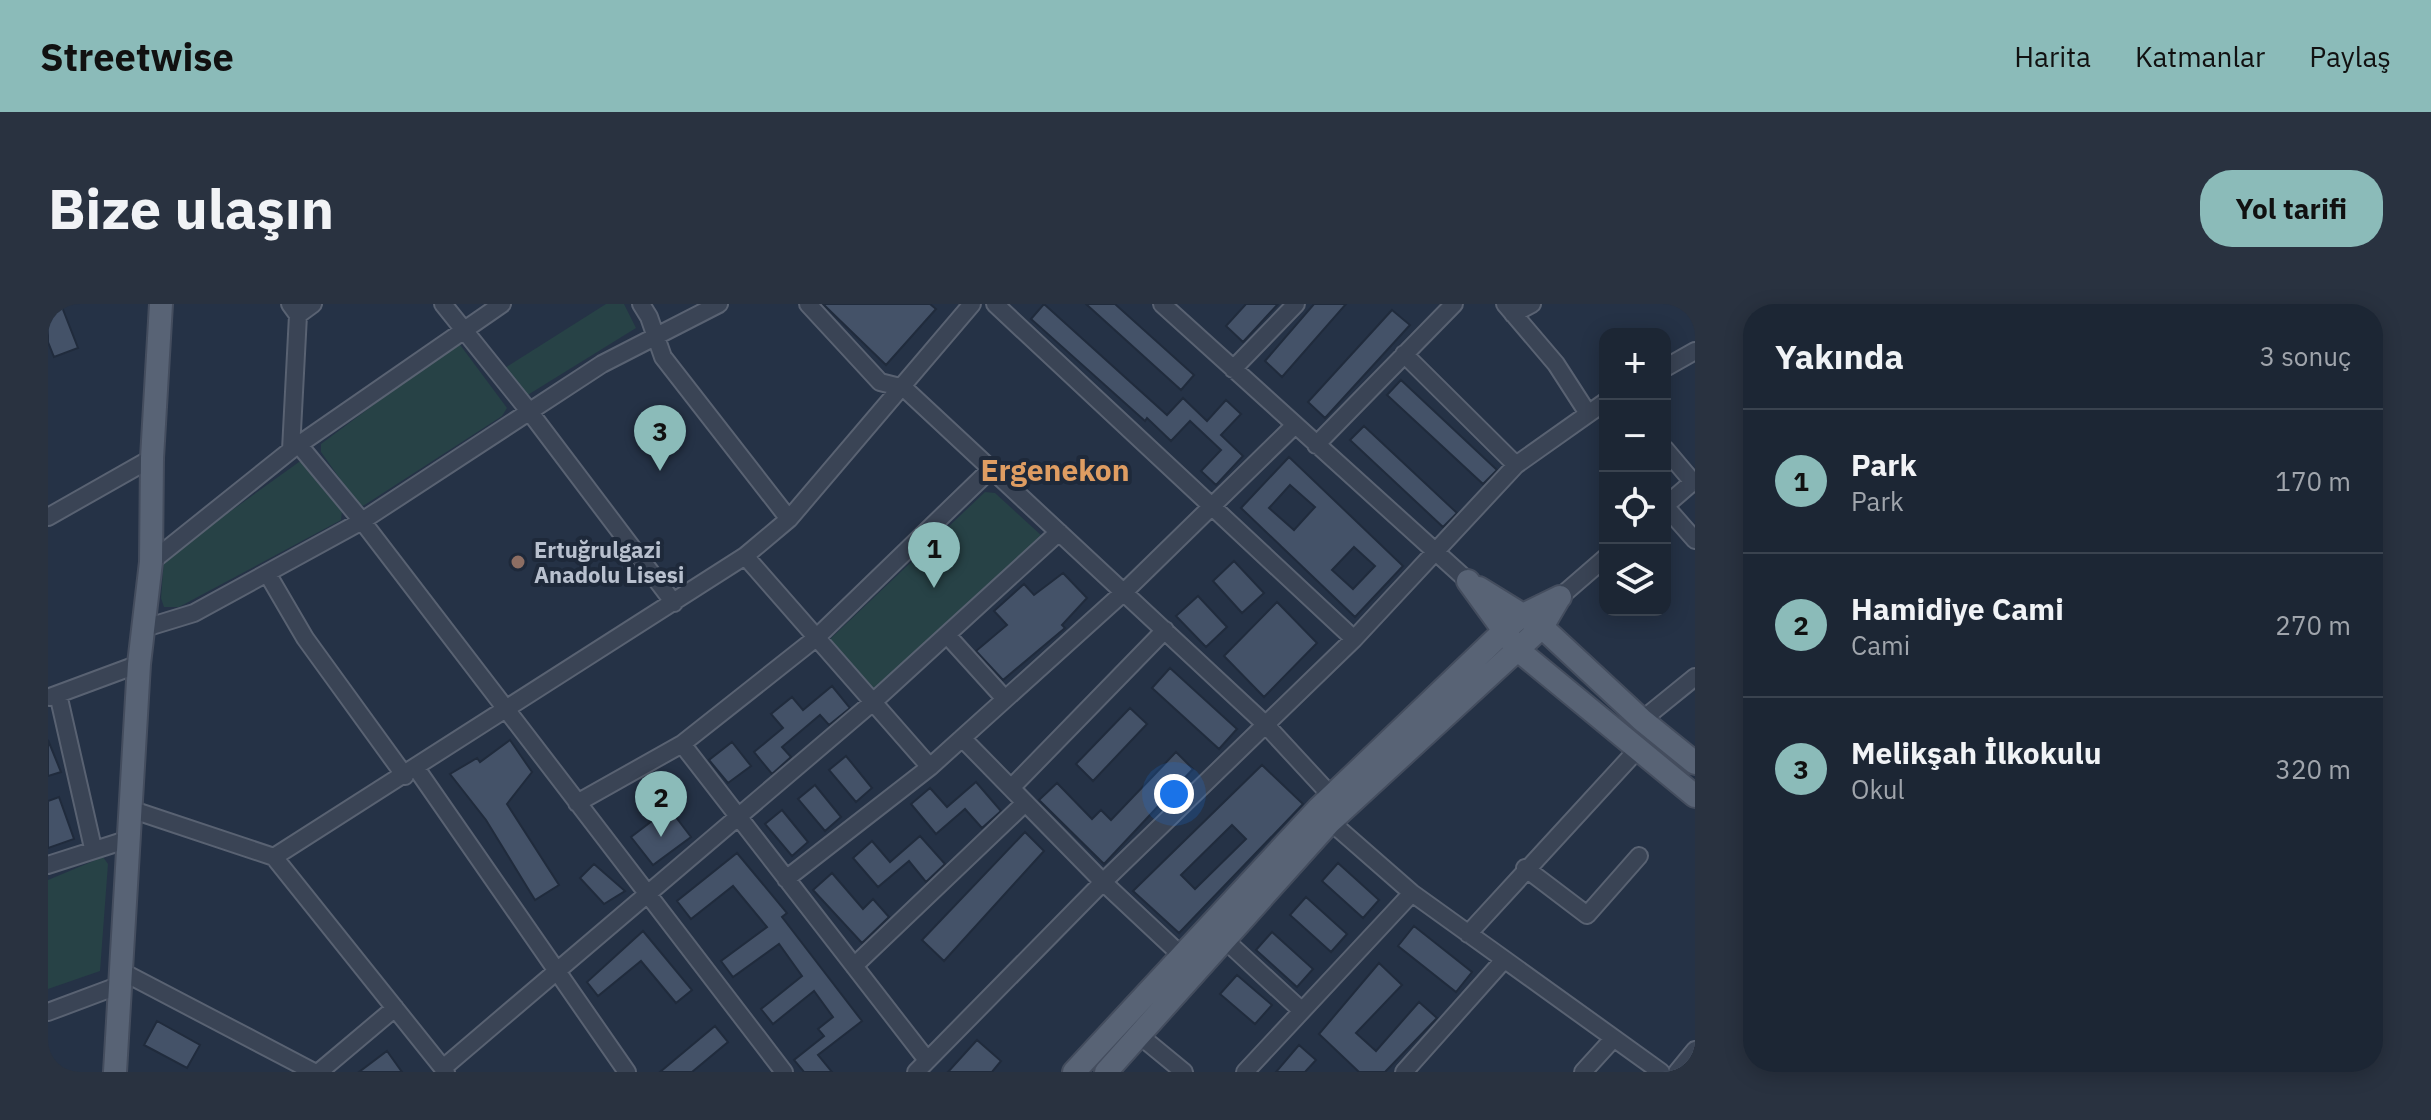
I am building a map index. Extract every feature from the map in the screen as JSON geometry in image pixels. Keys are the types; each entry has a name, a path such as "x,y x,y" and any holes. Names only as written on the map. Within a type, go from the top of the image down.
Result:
{"main road":[{"path":"115,1072 139,664 151,562 152,458 161,304"},
{"path":"1468,581 1513,624 1518,650 1695,796"},
{"path":"1074,1072 1182,956 1513,624 1560,597"},
{"path":"1106,1072 1225,940 1330,809 1518,650 1542,627 1560,597"},
{"path":"1513,624 1542,627 1642,720 1695,763"}],"street":[{"path":"313,304 294,309 295,447 362,521 784,1072"},
{"path":"443,304 529,411 674,603"},
{"path":"151,562 295,447 502,304"},
{"path":"641,304 663,357 789,519"},
{"path":"145,628 194,613 362,521 602,364 719,304"},
{"path":"808,304 880,382 904,388 1265,724 1330,809 1412,893 1661,1072"},
{"path":"995,304 1354,639"},
{"path":"1162,304 1468,581"},
{"path":"1233,369 1296,304"},
{"path":"1316,445 1454,304"},
{"path":"1532,304 1509,309 1556,364 1587,412"},
{"path":"274,857 507,711 745,556 789,519 904,388 967,306"},
{"path":"1671,365 1695,351"},
{"path":"1404,354 1516,465"},
{"path":"682,744 854,966 922,1066 1103,882 1354,639 1516,465 1599,405"},
{"path":"786,879 930,767 1124,592 1294,426"},
{"path":"1671,456 1694,481 1671,501"},
{"path":"48,517 152,458"},
{"path":"577,803 682,744 816,638 992,468"},
{"path":"1671,513 1695,540"},
{"path":"130,809 274,857 444,1070 873,702 1059,532"},
{"path":"745,556 930,767"},
{"path":"1560,597 1599,563"},
{"path":"267,573 305,638 410,772 627,1072"},
{"path":"1011,788 1165,630"},
{"path":"947,635 1005,699"},
{"path":"93,848 53,696 139,664"},
{"path":"1642,720 1695,677"},
{"path":"962,738 1103,882 1182,956"},
{"path":"1468,934 1525,868 1637,750"},
{"path":"854,966 1025,803"},
{"path":"48,865 93,848 129,839"},
{"path":"1525,868 1587,915 1639,856"},
{"path":"1245,1072 1412,893"},
{"path":"1225,940 1301,1010"},
{"path":"1404,1072 1503,961"},
{"path":"48,1012 121,978 316,1072 395,1008"},
{"path":"1139,1035 1184,1072"},
{"path":"1583,1072 1613,1039"},
{"path":"1677,1072 1695,1050"}],"green space":[{"path":"606,304 624,304 636,328 526,396 505,368"},
{"path":"458,342 507,408 502,416 363,506 357,503 321,452 321,444"},
{"path":"299,462 304,462 342,511 341,520 179,607 164,607 161,598 164,559"},
{"path":"985,492 995,493 1042,536 874,691 828,641"},
{"path":"103,857 108,864 100,971 48,989 48,880"}],"building":[{"path":"823,304 930,304 936,309 886,365"},
{"path":"1044,304 1167,415 1183,398 1207,421 1226,400 1241,414 1221,435 1243,456 1216,485 1201,471 1221,450 1190,421 1171,441 1147,418 1145,421 1031,319"},
{"path":"1086,304 1115,304 1194,375 1181,390"},
{"path":"1246,304 1278,304 1243,342 1226,326"},
{"path":"1314,304 1346,304 1282,377 1265,361"},
{"path":"62,307 78,348 54,357 48,342 48,312"},
{"path":"1392,310 1410,325 1325,418 1308,402"},
{"path":"1401,380 1497,470 1483,484 1387,395"},
{"path":"1364,426 1457,513 1443,527 1350,440"},
{"path":"1289,457 1403,566 1355,617 1241,508","holes":["1290,485 1315,507 1294,530 1269,508","1354,547 1375,566 1353,589 1332,570"]},
{"path":"1234,561 1264,593 1242,613 1213,581"},
{"path":"1063,573 1087,598 1062,625 1065,628 1003,680 976,651 1007,625 994,611 1024,584 1034,595"},
{"path":"1198,596 1227,627 1206,647 1176,616"},
{"path":"1277,602 1317,643 1264,697 1224,656"},
{"path":"1170,668 1237,729 1219,749 1152,688"},
{"path":"832,686 850,708 829,725 820,715 782,747 791,757 772,774 754,752 783,728 771,714 792,697 803,710"},
{"path":"1130,708 1147,724 1093,781 1076,764"},
{"path":"48,740 61,772 48,776"},
{"path":"510,740 532,772 507,804 559,885 535,900 486,820 450,774 477,758 480,762"},
{"path":"732,742 751,766 728,783 709,760"},
{"path":"1176,752 1193,769 1104,864 1039,800 1057,783 1092,819 1101,810 1111,820"},
{"path":"846,756 872,788 856,802 829,770"},
{"path":"1262,765 1303,804 1179,933 1133,891","holes":["1232,825 1246,839 1195,889 1181,875"]},
{"path":"976,782 1001,811 982,828 965,809 936,834 911,804 930,788 947,807"},
{"path":"815,785 841,817 825,831 798,799"},
{"path":"59,797 74,839 48,848 48,801"},
{"path":"669,808 691,837 653,865 631,837"},
{"path":"782,810 808,842 792,856 765,824"},
{"path":"1025,832 1044,851 944,961 922,940"},
{"path":"920,836 945,864 926,882 909,861 878,887 853,858 872,841 890,862"},
{"path":"737,853 787,913 782,917 862,1021 818,1055 832,1072 804,1072 794,1060 824,1036 818,1029 833,1017 814,991 773,1024 761,1009 802,976 779,944 733,977 721,961 767,927 733,886 691,919 677,901"},
{"path":"1338,863 1379,900 1363,918 1322,881"},
{"path":"594,864 625,891 604,904 580,878"},
{"path":"832,873 863,909 873,899 889,917 862,943 813,890"},
{"path":"1306,897 1347,934 1331,952 1290,915"},
{"path":"1414,926 1472,972 1456,992 1398,946"},
{"path":"643,931 692,990 676,1003 641,961 598,996 587,982"},
{"path":"1272,932 1313,969 1297,987 1256,950"},
{"path":"1379,963 1402,985 1356,1033 1376,1051 1419,1002 1437,1018 1385,1072 1359,1072 1319,1034"},
{"path":"1237,975 1272,1005 1255,1024 1220,994"},
{"path":"157,1021 200,1045 187,1068 144,1045"},
{"path":"715,1026 728,1042 692,1072 660,1072"},
{"path":"977,1040 1001,1061 992,1072 948,1072"},
{"path":"1299,1045 1316,1060 1305,1072 1276,1072"},
{"path":"387,1051 402,1072 359,1072"}],"place":[{"name":"Melikşah İlkokulu","path":"660,471"},
{"name":"Ertuğrulgazi Anadolu Lisesi","path":"518,562"},
{"name":"Park","path":"934,588"},
{"name":"Hamidiye Cami","path":"661,837"}],"district":[{"name":"Ergenekon","path":"1055,469"}]}
